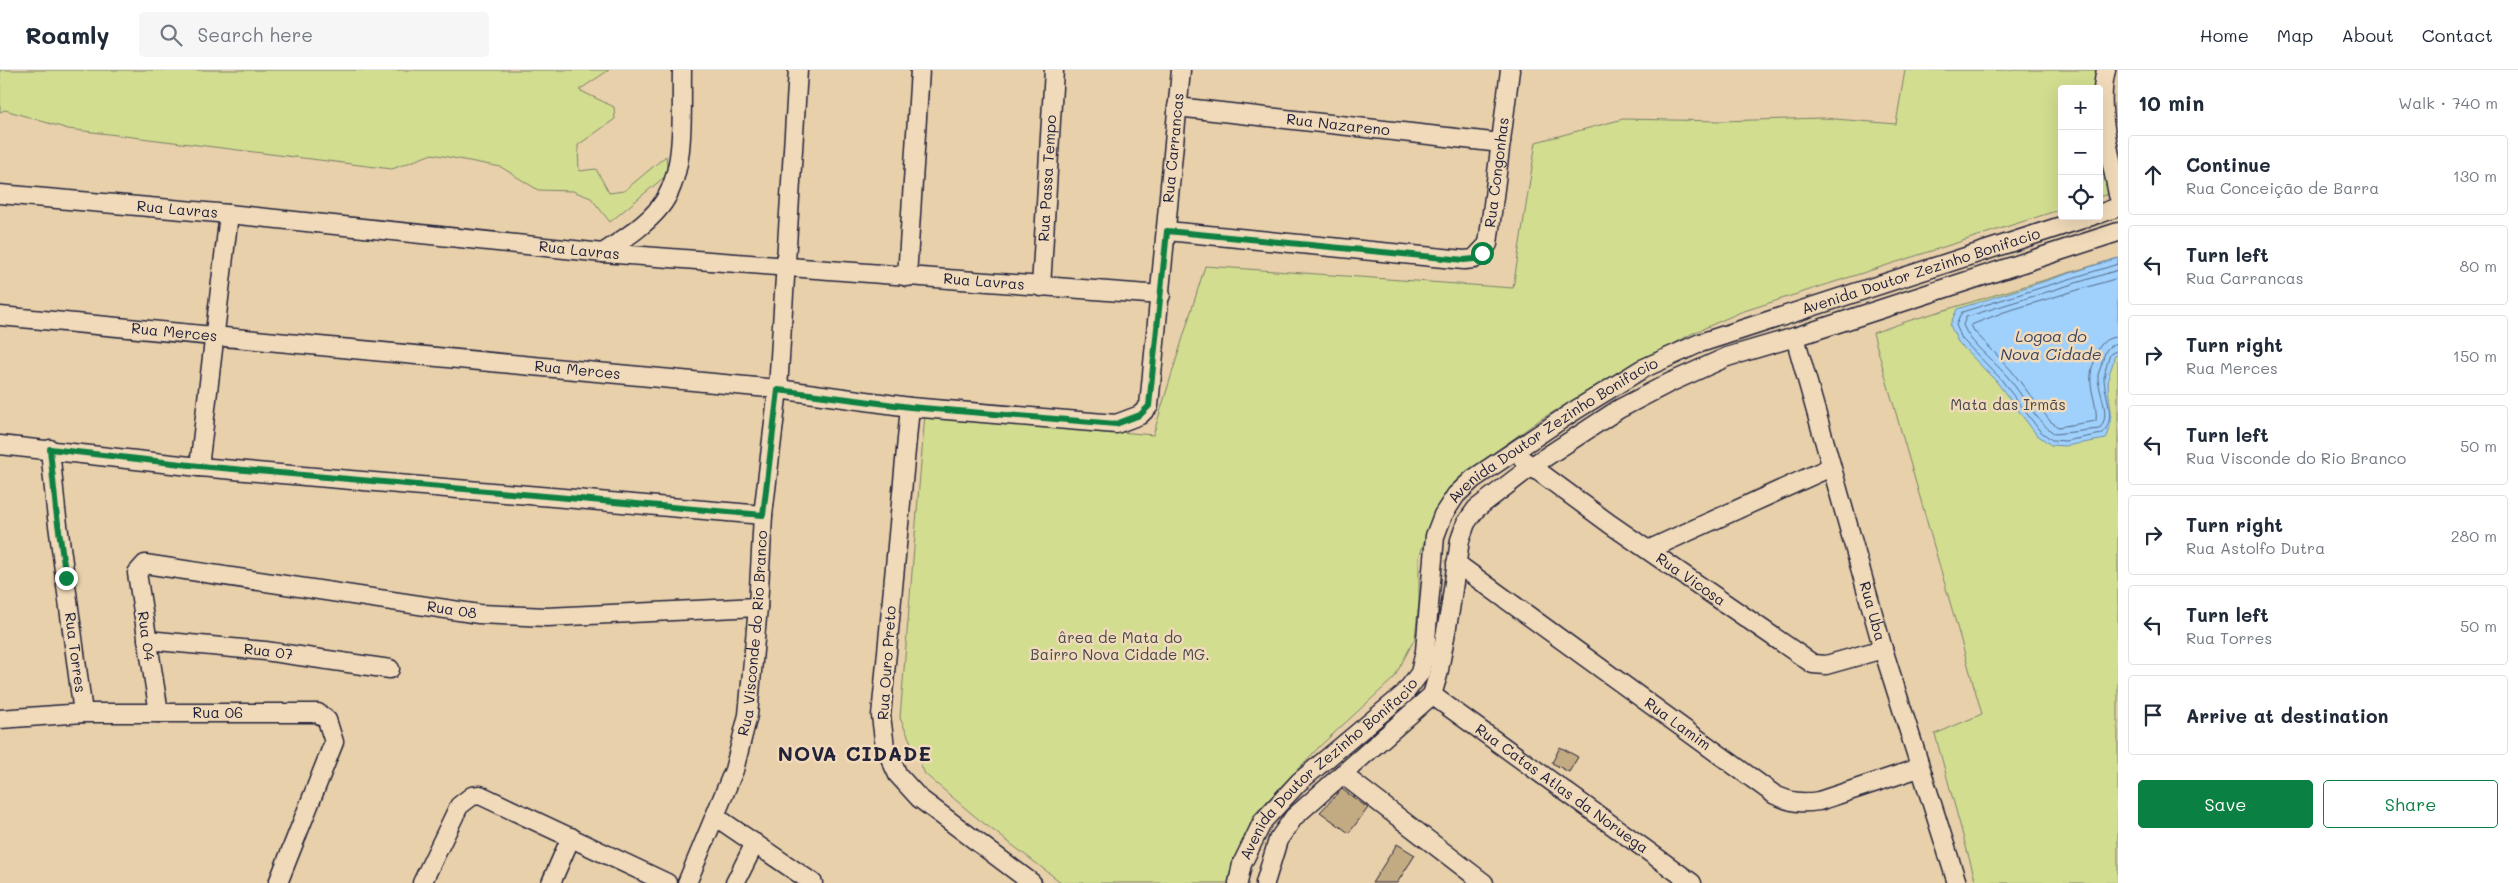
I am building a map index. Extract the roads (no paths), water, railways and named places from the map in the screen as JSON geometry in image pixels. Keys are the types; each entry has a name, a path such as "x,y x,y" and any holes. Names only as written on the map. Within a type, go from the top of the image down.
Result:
{"street":[{"path":"603,253 632,232 659,208 672,189 678,165 682,70"},
{"name":"Rua Visconde do Rio Branco","path":"716,817 734,770 748,715 758,607 763,515 778,390 798,70"},
{"path":"907,278 920,70"},
{"name":"Rua Passa Tempo","path":"1041,287 1054,70"},
{"name":"Rua Carrancas","path":"1149,406 1181,70"},
{"name":"Rua Congonhas","path":"1167,231 1464,260 1474,259 1488,244 1510,70"},
{"path":"2106,70 2102,91 2104,113 2118,195"},
{"name":"Rua Nazareno","path":"1177,107 1501,143"},
{"name":"Rua Lavras","path":"0,194 229,214 603,253 785,266 907,278 1161,295"},
{"path":"2103,213 2118,208"},
{"path":"199,466 229,214"},
{"name":"Avenida Doutor Zezinho Bonifacio","path":"1238,883 1247,850 1263,821 1300,782 1404,694 1420,673 1425,651 1435,536 1443,515 1456,495 1473,479 1642,369 1700,343 2080,220"},
{"name":"Avenida Doutor Zezinho Bonifacio","path":"1265,883 1278,840 1294,817 1432,695 1438,675 1450,610 1460,540 1466,523 1476,509 1532,466 1620,409 1669,383 1727,357 1795,337 2118,232"},
{"name":"Rua Merces","path":"0,316 778,390 910,407 1116,424 1140,415 1149,406"},
{"name":"Rua Uba","path":"1795,337 1883,649 1919,768 1957,883"},
{"name":"Rua Ouro Preto","path":"910,407 881,716 885,747 898,775 919,798 1032,883"},
{"path":"0,445 199,466 763,515"},
{"name":"Rua Torres","path":"0,719 83,713 56,510 50,449"},
{"name":"Rua Vicosa","path":"1512,452 1610,524 1650,549 1813,664 1826,666 1883,649"},
{"path":"1650,549 1831,467"},
{"name":"Rua Lamim","path":"1456,563 1775,794 1791,802 1804,804 1819,801 1919,768"},
{"name":"Rua 08","path":"148,564 479,614 547,617 758,607"},
{"name":"Rua 04","path":"148,564 141,567 137,573 159,713"},
{"name":"Rua 07","path":"147,640 265,651 390,669"},
{"name":"Rua Catas Atlas da Noruega","path":"1432,695 1671,877 1692,883"},
{"name":"Rua 06","path":"83,713 318,713 326,720 334,742 278,883"},
{"path":"1342,774 1484,883"},
{"path":"422,883 459,806 472,796 480,795 667,883"},
{"path":"687,883 716,817 813,883"},
{"path":"551,883 571,837"},
{"path":"735,883 755,842"}],"water":[{"name":"Logoa do Nova Cidade","path":"2118,258 2118,354 2114,357 2109,375 2111,421 2106,439 2065,446 2051,445 2036,434 1996,381 1958,342 1950,325 1957,309"}],"district":[{"name":"NOVA CIDADE","path":"855,754"}],"park label":[{"name":"Mata das Irmãs","path":"2008,405"},
{"name":"ârea de Mata do Bairro Nova Cidade MG.","path":"1120,646"}]}
